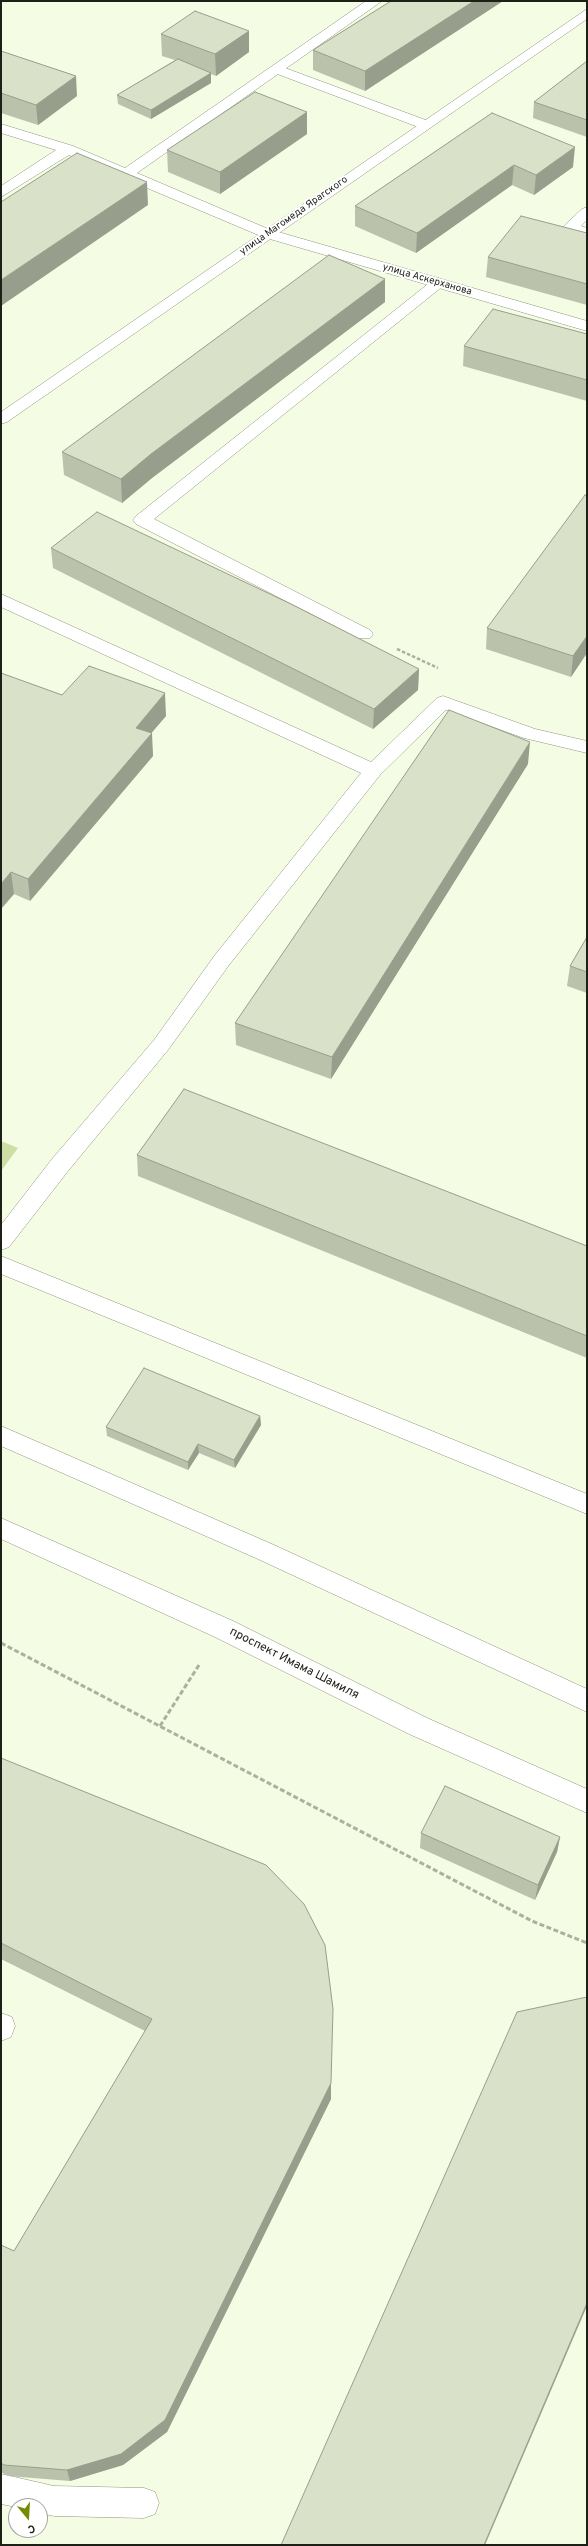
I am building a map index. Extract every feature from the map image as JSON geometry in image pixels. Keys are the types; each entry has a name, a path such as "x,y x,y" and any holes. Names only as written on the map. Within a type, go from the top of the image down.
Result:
{"main road":[{"path":"126,174 375,1"},
{"name":"улица Магомеда Ярагского","path":"1,419 587,13"},
{"path":"277,69 426,124"},
{"name":"улица Аскерханова","path":"1,128 68,149 268,234 587,326"},
{"path":"1,194 68,149"},
{"path":"587,212 570,228 587,233"},
{"path":"364,634 142,520 438,283"},
{"path":"1,600 373,771"},
{"path":"1,1241 60,1165 161,1044 222,960 373,771 443,702 530,734 587,747"},
{"path":"1,1266 587,1504"},
{"path":"1,1436 266,1552 587,1701"},
{"name":"проспект Имама Шамиля","path":"1,1528 224,1629 418,1726 587,1801"},
{"path":"1,2489 54,2501 144,2503"}],"path":[{"path":"364,634 446,671 443,702"},
{"path":"1,1643 532,1921 587,1943"},
{"path":"160,1726 199,1665"}],"green space":[{"path":"1,1141 18,1148 1,1171"}],"building":[{"path":"391,1 474,1 365,71 313,50"},
{"path":"195,11 249,31 215,54 161,34"},
{"path":"1,51 76,76 36,105 1,93"},
{"path":"178,59 211,73 151,110 117,95"},
{"path":"587,61 587,120 534,102"},
{"path":"255,92 307,112 220,172 167,150"},
{"path":"492,113 575,147 536,175 514,165 417,233 355,206"},
{"path":"77,153 147,182 1,280 1,202"},
{"path":"521,216 587,233 587,284 488,257"},
{"path":"329,255 385,279 151,454 121,479 62,452"},
{"path":"493,309 587,334 587,380 464,346"},
{"path":"585,495 587,496 587,636 573,656 487,628"},
{"path":"97,512 291,604 419,669 374,709 51,548"},
{"path":"89,666 165,693 136,728 152,733 28,879 11,872 1,884 1,673 62,695"},
{"path":"449,710 530,742 332,1057 235,1023"},
{"path":"587,937 587,972 570,966"},
{"path":"184,1089 587,1246 587,1336 137,1155"},
{"path":"144,1368 260,1416 234,1460 198,1444 188,1462 106,1427"},
{"path":"1,1758 266,1865 304,1904 325,1945 333,2009 331,2083 165,2420 121,2454 67,2470 4,2465 1,2463 1,2245 14,2251 152,2019 1,1943"},
{"path":"445,1786 560,1837 538,1885 421,1833"},
{"path":"587,1997 587,2303 484,2545 281,2545 517,2012"}]}
